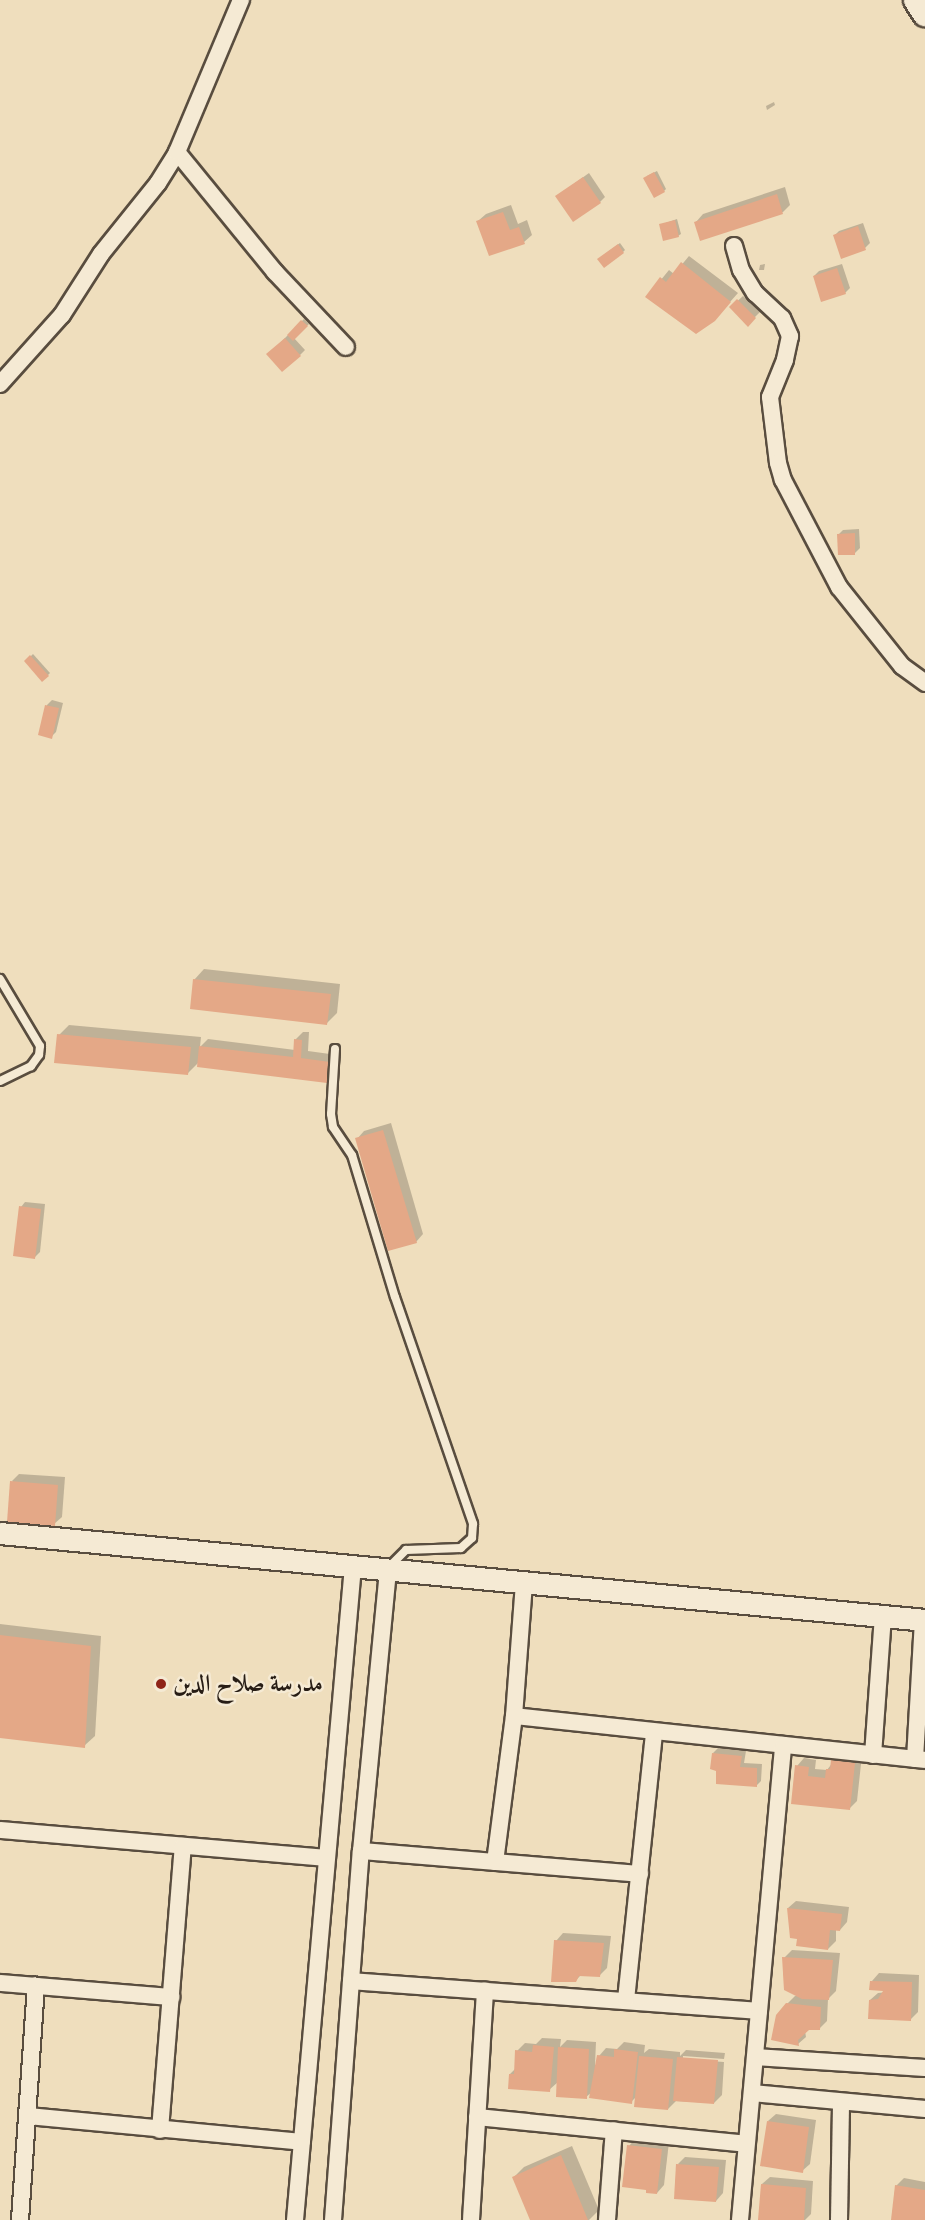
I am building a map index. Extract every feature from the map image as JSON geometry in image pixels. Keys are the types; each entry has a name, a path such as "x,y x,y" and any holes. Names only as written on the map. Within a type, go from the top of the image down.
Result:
{"main road":[{"path":"916,0 925,14"}],"street":[{"path":"0,384 62,315 101,254 158,183 177,152 241,0"},
{"path":"177,152 276,272 346,347"},
{"path":"734,246 741,270 755,293 782,318 790,336 785,360 770,397 778,463 783,480 839,587 902,666 925,683"},
{"path":"0,1533 924,1620 920,1759 514,1716"},
{"path":"295,2220 325,1858 353,1566"},
{"path":"333,2220 351,1981 388,1569"},
{"path":"495,1862 514,1716 524,1582"},
{"path":"873,1755 883,1616"},
{"path":"626,2000 654,1732"},
{"path":"740,2220 783,1745"},
{"path":"0,1830 325,1858"},
{"path":"160,2130 183,1846"},
{"path":"362,1851 640,1874"},
{"path":"351,1981 759,2011"},
{"path":"0,1983 171,1997"},
{"path":"20,2220 36,1986"},
{"path":"471,2220 485,1990"},
{"path":"755,2057 925,2068"},
{"path":"752,2093 925,2109"},
{"path":"839,2220 841,2103"},
{"path":"28,2116 302,2142"},
{"path":"477,2116 746,2144"},
{"path":"607,2220 614,2130"}],"lane":[{"path":"0,979 40,1046 39,1055 31,1066 0,1081"},
{"path":"335,1049 331,1114 333,1127 352,1155 395,1296 473,1524 472,1538 461,1548 406,1550 388,1569"}],"building":[{"path":"654,172 665,192 654,198 643,178"},
{"path":"583,177 601,203 573,222 555,196"},
{"path":"777,194 783,214 700,241 694,222"},
{"path":"503,212 510,230 519,227 525,244 489,256 476,221"},
{"path":"675,220 679,237 663,241 659,224"},
{"path":"858,226 866,250 841,259 833,235"},
{"path":"618,244 624,253 604,268 597,259"},
{"path":"681,262 731,302 715,321 696,334 645,297 660,277 666,282"},
{"path":"837,268 846,294 821,302 813,276"},
{"path":"737,299 756,318 748,327 729,307"},
{"path":"301,320 308,326 293,341 287,335"},
{"path":"285,338 301,356 282,372 266,354"},
{"path":"855,533 855,555 838,555 837,534"},
{"path":"30,655 49,676 42,682 24,661"},
{"path":"45,705 59,708 52,739 38,735"},
{"path":"193,979 331,994 327,1025 190,1009"},
{"path":"57,1034 191,1047 188,1075 54,1063"},
{"path":"294,1039 302,1040 301,1058 330,1062 327,1083 197,1067 199,1046 293,1057"},
{"path":"383,1130 417,1243 388,1251 355,1138"},
{"path":"19,1206 41,1209 35,1259 13,1256"},
{"path":"10,1481 58,1485 55,1526 7,1522"},
{"path":"0,1635 91,1646 85,1748 0,1738"},
{"path":"712,1753 742,1756 740,1767 757,1768 757,1787 716,1784 716,1771 710,1769"},
{"path":"831,1760 855,1763 850,1810 791,1804 795,1765 809,1767 808,1776 825,1778 826,1769 830,1769"},
{"path":"787,1908 842,1914 840,1931 830,1930 828,1950 796,1946 797,1939 790,1938"},
{"path":"554,1940 604,1943 600,1977 579,1976 576,1982 551,1982"},
{"path":"782,1957 833,1960 829,2000 802,1999 784,1990"},
{"path":"870,1981 912,1982 911,2021 868,2019 869,2000 878,1999 883,1991 869,1990"},
{"path":"786,2003 821,2007 820,2030 809,2030 798,2040 799,2046 771,2040 776,2015"},
{"path":"533,2045 554,2047 550,2092 508,2089 509,2074 514,2074 515,2050 532,2052"},
{"path":"558,2047 589,2049 587,2099 556,2097"},
{"path":"614,2049 638,2052 632,2104 589,2098 597,2055 614,2057"},
{"path":"639,2056 673,2059 668,2110 634,2107"},
{"path":"677,2057 718,2060 714,2104 673,2101"},
{"path":"767,2121 809,2127 803,2173 760,2166"},
{"path":"627,2145 662,2149 657,2194 622,2187"},
{"path":"561,2155 588,2220 530,2220 512,2177"},
{"path":"676,2164 719,2167 716,2202 674,2199"},
{"path":"761,2184 806,2188 804,2220 758,2220"},
{"path":"895,2185 925,2190 925,2220 891,2220"}],"place":[{"name":"مدرسة صلاح الدين","path":"161,1684"}]}
